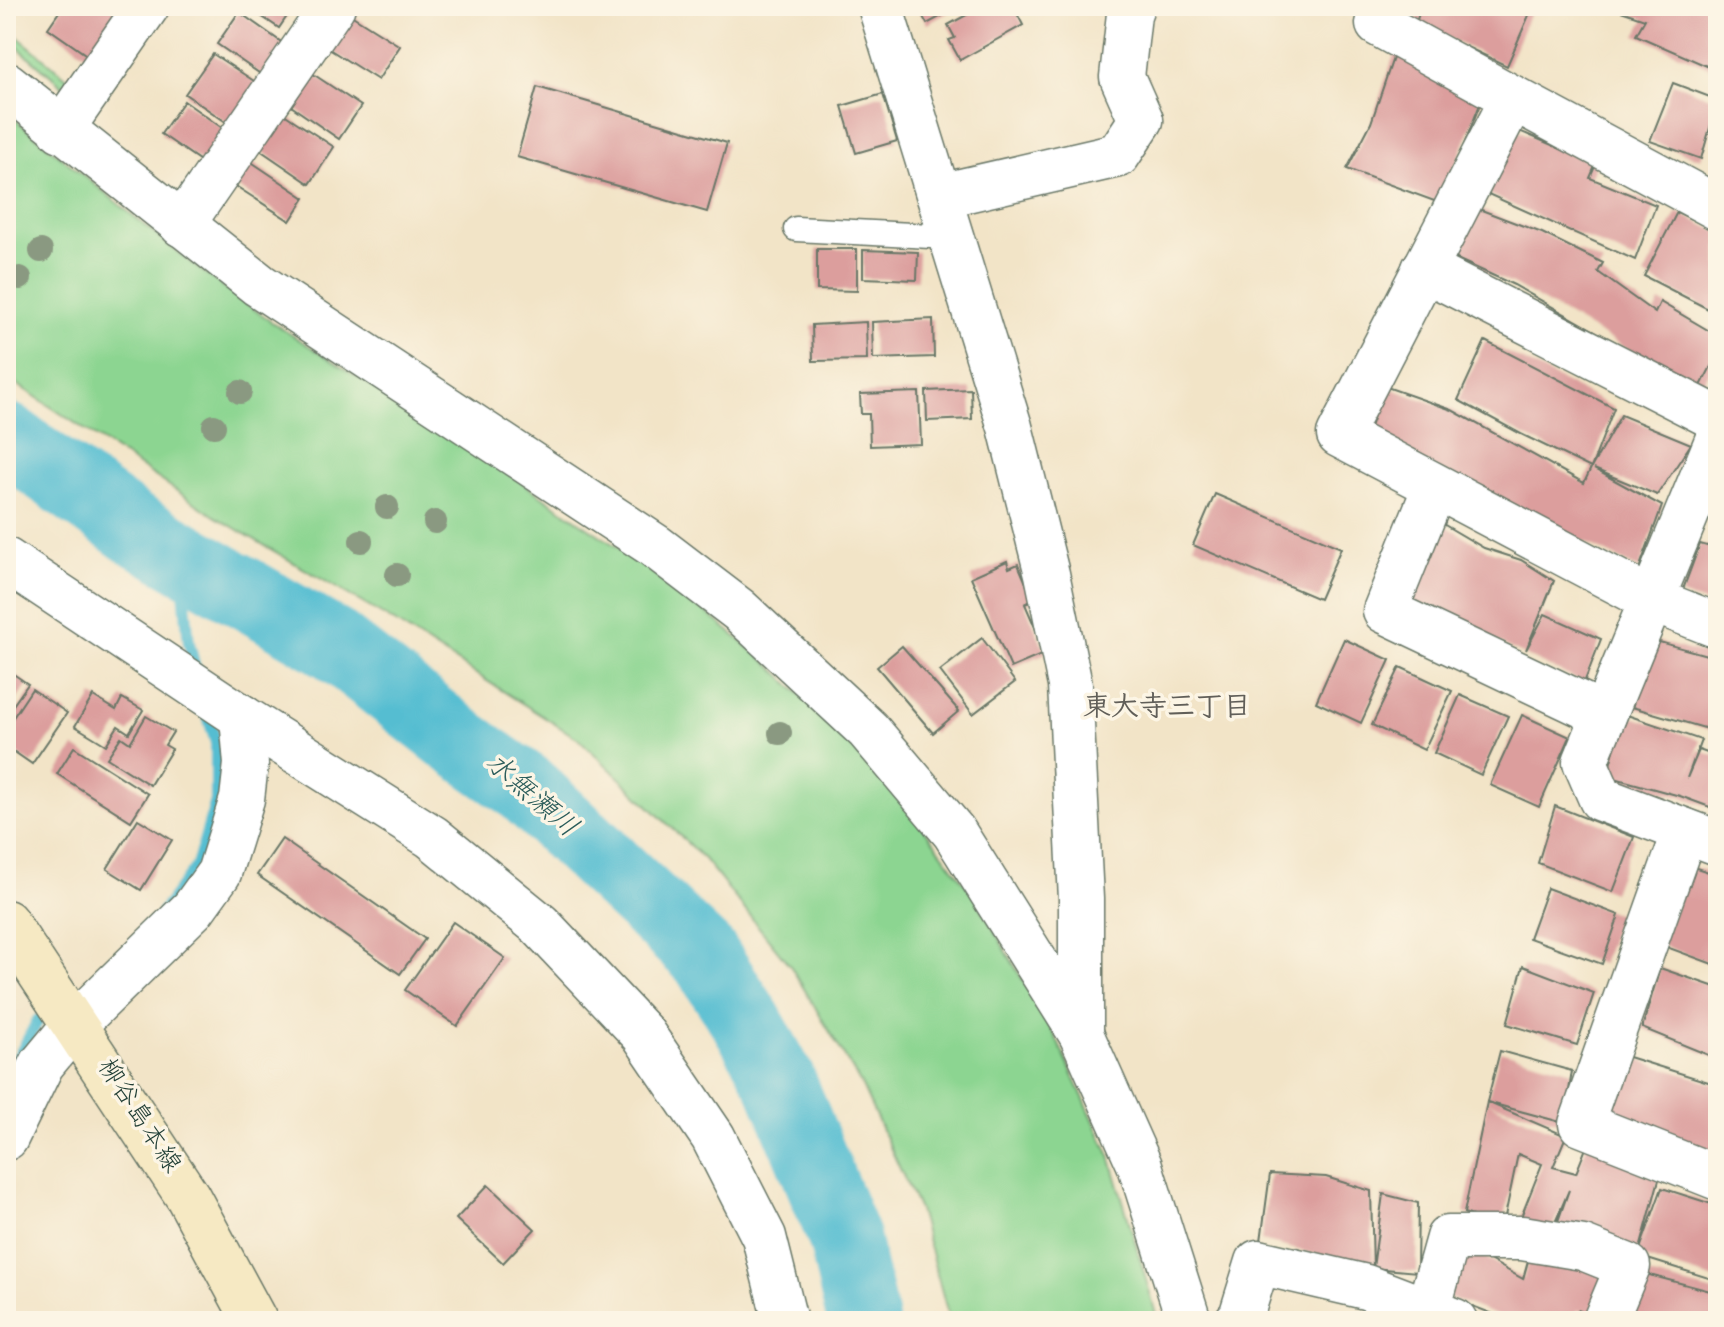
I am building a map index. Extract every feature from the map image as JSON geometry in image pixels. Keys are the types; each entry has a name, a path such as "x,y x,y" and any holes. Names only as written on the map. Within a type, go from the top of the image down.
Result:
{"main road":[{"name":"柳谷島本線","path":"6,922 76,1023 188,1197 255,1321"}],"street":[{"path":"61,130 147,6"},
{"path":"182,225 333,6"},
{"path":"880,6 1010,427 1047,574 1070,685 1081,899 1081,1034"},
{"path":"940,196 1118,155 1141,120 1122,77 1132,6"},
{"path":"1378,24 1718,208"},
{"path":"6,84 259,285 655,546 739,610 868,730 954,832 1081,1034 1140,1166 1189,1321"},
{"path":"1513,98 1339,435 1652,600 1718,626"},
{"path":"1424,269 1718,419"},
{"path":"1718,438 1585,762 1601,799 1702,837 1581,1124 1718,1178"},
{"path":"1435,487 1385,611 1604,715"},
{"path":"6,560 242,717 432,837 540,925 643,1034 713,1137 764,1237 785,1321"},
{"path":"6,1138 42,1064 76,1023 193,909 219,873 242,799 246,764 242,717"},
{"path":"1237,1321 1240,1320 1258,1262 1366,1287 1436,1318 1448,1238 1522,1238 1583,1248 1628,1266 1605,1321"}],"lane":[{"path":"796,229 950,237"}],"green space":[{"path":"6,27 71,81 65,88 7,38"},
{"path":"6,112 191,263 270,321 512,476 672,584 770,665 888,781 975,897 1056,1038 1110,1156 1158,1321 950,1321 919,1210 861,1084 791,967 704,859 580,740 388,618 216,517 6,377"}],"building":[{"path":"63,6 109,6 121,14 91,58 48,28"},
{"path":"246,6 294,6 279,28"},
{"path":"917,6 960,6 927,24"},
{"path":"983,6 995,6 997,10 1013,6 1023,25 960,60 949,40 955,38 948,25"},
{"path":"1413,6 1533,6 1507,66 1416,23 1420,10"},
{"path":"1606,6 1718,6 1718,71 1636,35 1645,19"},
{"path":"239,12 284,44 262,75 217,44"},
{"path":"351,15 400,46 378,80 329,49"},
{"path":"1396,49 1484,94 1437,202 1347,169 1371,123"},
{"path":"213,54 257,83 229,124 185,94"},
{"path":"313,74 361,106 339,139 291,106"},
{"path":"1673,83 1718,100 1701,159 1650,141"},
{"path":"537,87 727,143 707,212 517,157"},
{"path":"883,94 897,141 856,153 842,106"},
{"path":"184,101 225,130 202,162 161,134"},
{"path":"284,114 334,147 310,184 260,150"},
{"path":"1503,124 1596,164 1590,178 1656,205 1635,260 1477,189"},
{"path":"247,159 305,198 290,221 231,183"},
{"path":"1463,203 1542,233 1603,263 1598,272 1655,313 1660,302 1718,336 1718,353 1701,386 1632,352 1514,285 1437,250"},
{"path":"1677,212 1718,232 1718,314 1644,276"},
{"path":"817,249 857,249 857,291 817,290"},
{"path":"863,250 918,252 917,280 863,278"},
{"path":"933,319 934,357 873,359 872,322"},
{"path":"866,322 867,360 813,361 812,325"},
{"path":"1485,341 1614,408 1591,468 1458,400"},
{"path":"1384,386 1452,410 1584,483 1621,415 1691,444 1657,495 1594,469 1662,506 1639,569 1367,436"},
{"path":"971,389 972,419 927,421 926,391"},
{"path":"919,392 921,444 870,446 869,414 861,414 860,394"},
{"path":"1215,494 1341,548 1319,599 1193,545"},
{"path":"1443,524 1484,548 1521,560 1554,581 1526,650 1545,614 1601,639 1584,683 1405,599"},
{"path":"1700,544 1718,549 1718,608 1681,595"},
{"path":"1007,561 1009,568 1018,564 1033,600 1025,604 1046,653 1011,668 971,577"},
{"path":"982,638 1015,682 973,714 940,671"},
{"path":"1344,639 1390,660 1361,723 1316,702"},
{"path":"1652,640 1718,658 1718,732 1632,707"},
{"path":"902,646 959,711 933,733 877,667"},
{"path":"1400,667 1452,691 1424,750 1372,725"},
{"path":"6,669 28,684 6,715"},
{"path":"32,689 67,713 32,764 6,746 6,728"},
{"path":"1460,695 1508,716 1481,775 1434,753"},
{"path":"93,696 116,710 122,698 143,710 129,733 118,726 106,745 75,726"},
{"path":"1624,714 1701,740 1687,778 1699,750 1718,757 1718,810 1607,776"},
{"path":"1522,715 1570,737 1539,807 1490,785"},
{"path":"146,716 173,732 165,745 172,749 150,785 107,758 121,737 130,743"},
{"path":"74,747 148,794 131,821 57,774"},
{"path":"1555,806 1634,837 1613,892 1538,863"},
{"path":"138,819 172,840 141,890 107,869"},
{"path":"282,839 425,939 400,974 257,875"},
{"path":"1690,866 1718,875 1718,966 1661,945"},
{"path":"1547,888 1619,915 1602,964 1529,938"},
{"path":"453,922 505,958 457,1026 405,990"},
{"path":"1523,966 1594,993 1577,1045 1507,1024"},
{"path":"1660,968 1718,988 1718,1059 1642,1028"},
{"path":"1500,1051 1572,1071 1564,1123 1487,1102"},
{"path":"1622,1055 1718,1085 1718,1159 1604,1116"},
{"path":"1487,1102 1566,1136 1553,1167 1576,1173 1588,1143 1661,1172 1640,1249 1662,1188 1718,1206 1718,1281 1638,1256 1557,1224 1569,1190 1551,1232 1519,1222 1542,1164 1518,1154 1503,1226 1464,1213"},
{"path":"1270,1174 1326,1177 1371,1191 1373,1268 1261,1241"},
{"path":"488,1185 535,1229 503,1263 456,1219"},
{"path":"1383,1194 1418,1203 1417,1272 1373,1268"},
{"path":"1461,1244 1523,1279 1532,1247 1607,1275 1590,1315 1578,1310 1571,1321 1511,1321 1444,1295"},
{"path":"1638,1272 1718,1293 1718,1308 1713,1321 1626,1321"}],"waterway":[{"name":"水無瀬川","path":"6,438 131,527 335,645 459,742 524,787 705,957 780,1081 844,1238 863,1321"},
{"path":"131,527 183,581 189,643 196,672"},
{"path":"163,911 197,866 216,801 216,743 206,709"},
{"path":"6,1081 38,1020"}],"district":[{"name":"東大寺三丁目","path":"1167,709"}]}
